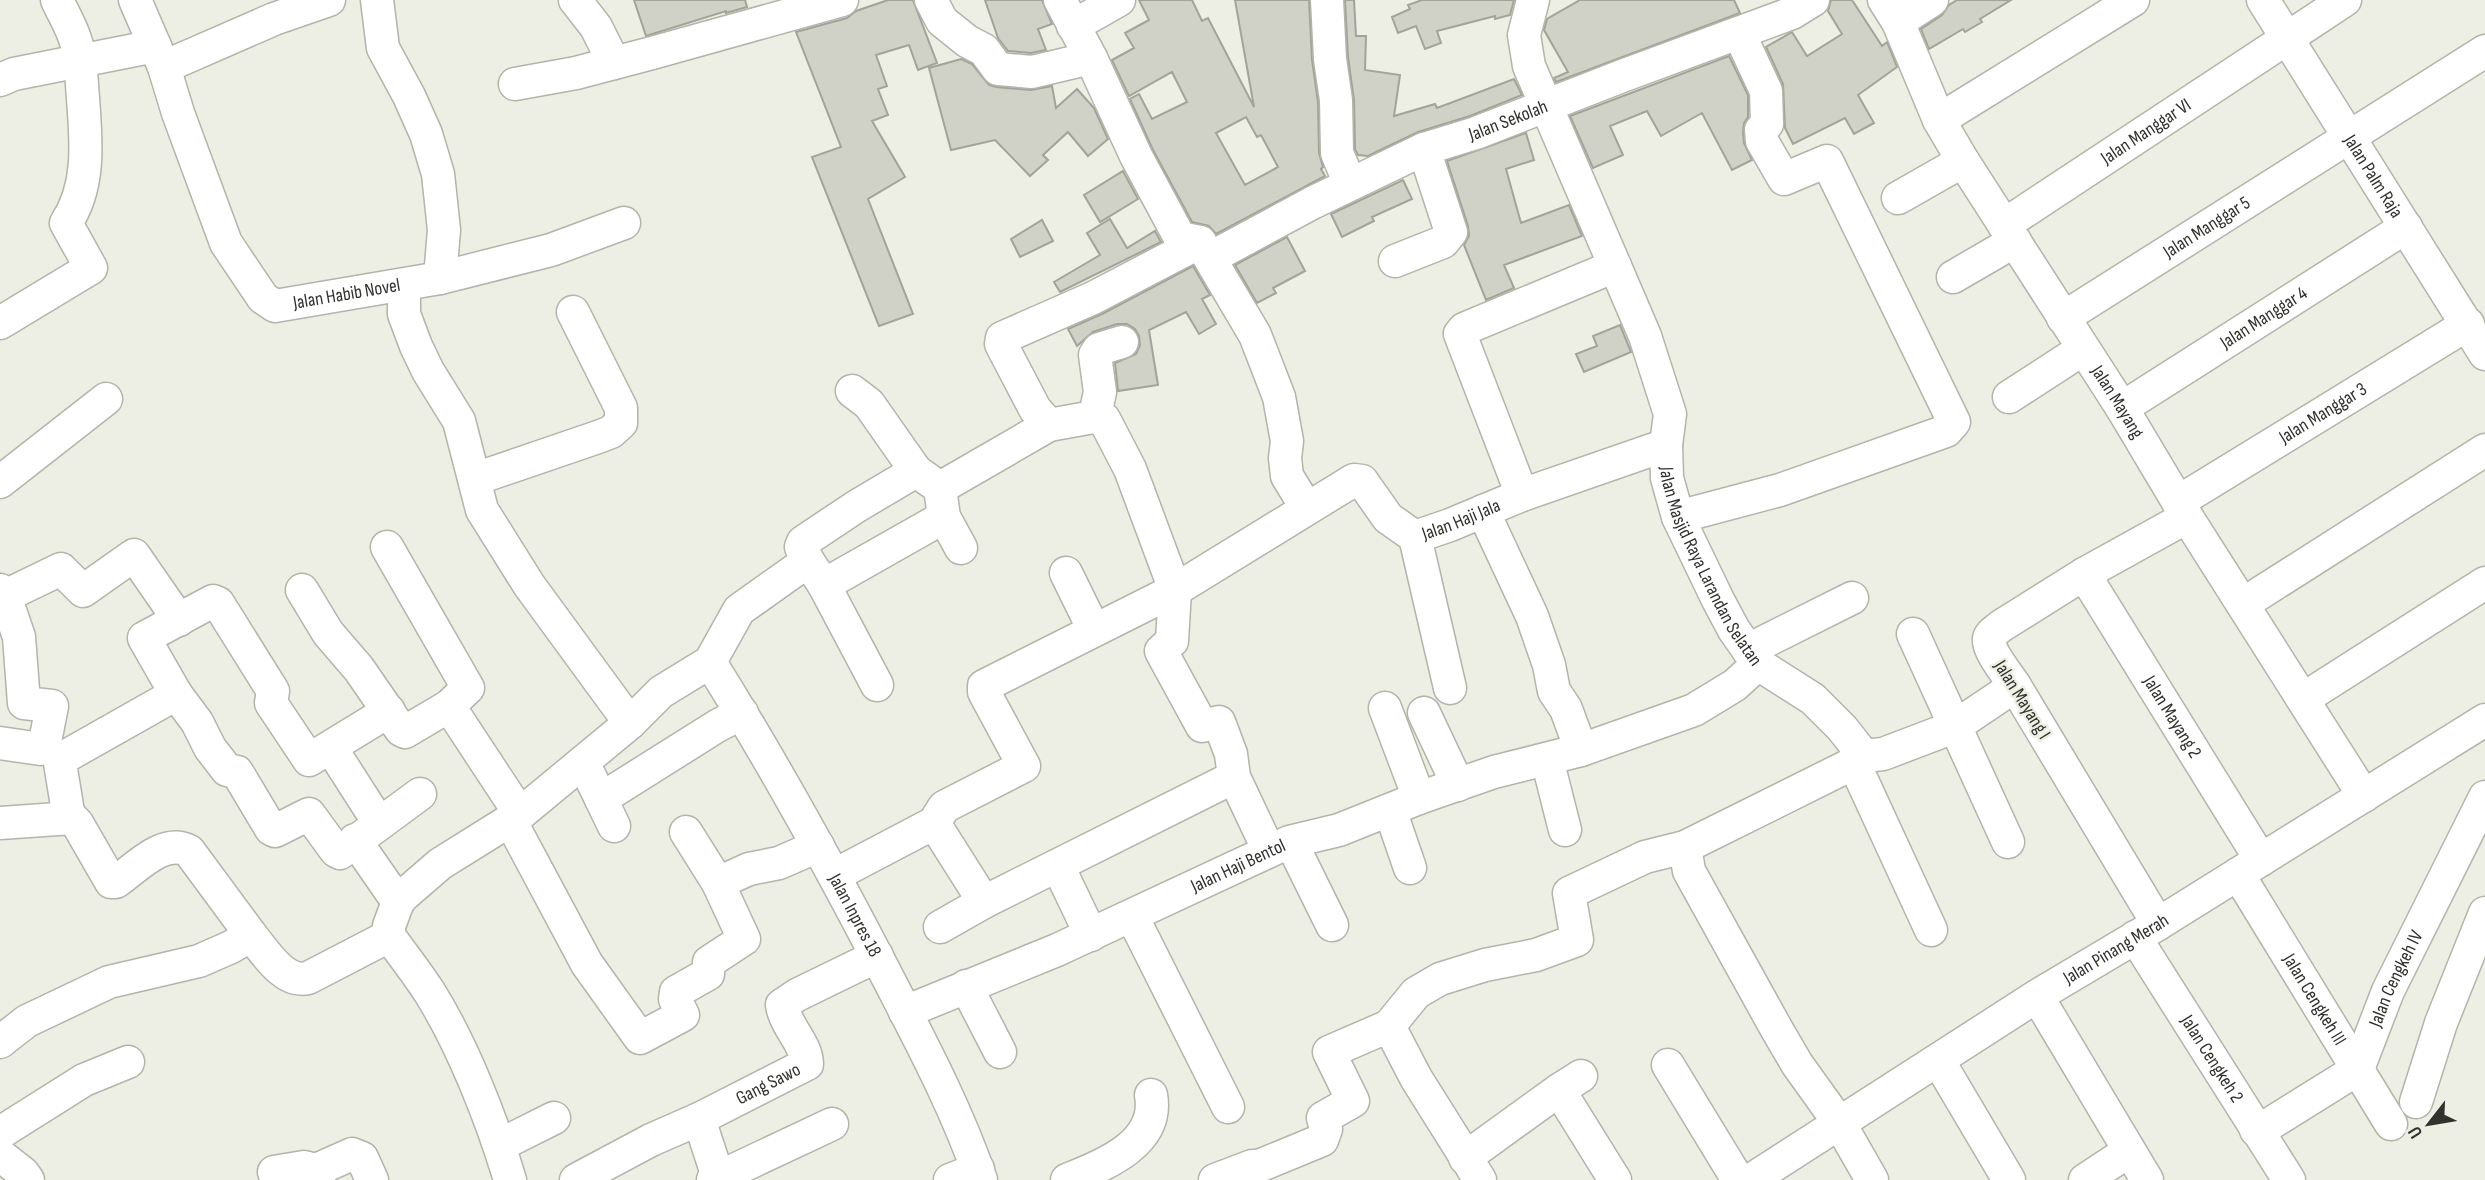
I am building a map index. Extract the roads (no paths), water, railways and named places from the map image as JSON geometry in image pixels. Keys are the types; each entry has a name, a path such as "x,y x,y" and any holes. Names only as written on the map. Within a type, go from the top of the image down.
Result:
{"street":[{"path":"0,323 91,268 66,223 76,209 86,149 80,60 75,39 57,0"},
{"name":"Jalan Habib Novel","path":"135,0 160,56 226,243 263,298 275,306 440,278 551,250 624,223"},
{"path":"0,80 14,74 80,60 160,56 329,0"},
{"path":"377,0 383,48 426,134 438,174 444,230 440,278"},
{"path":"575,0 596,27 614,63"},
{"path":"515,84 576,73 842,0"},
{"path":"930,0 942,20 984,50 998,69 1032,72 1091,58"},
{"path":"1119,0 1066,13 1091,58 1136,156 1180,238 1205,250 1255,335 1279,397 1285,423 1287,476 1306,508"},
{"path":"1327,0 1330,59 1336,100 1337,153 1350,184"},
{"name":"Jalan Masjid Raya Larandan Selatan","path":"1533,0 1524,35 1528,66 1645,335 1661,382 1670,414 1666,444 1667,478 1678,517 1723,610 1753,657 1813,699 1842,728 1859,760 1930,930"},
{"name":"Jalan Sekolah","path":"1049,425 1035,408 1019,380 1001,344 1002,338 1205,250 1424,149 1476,133 1792,13 1813,0"},
{"path":"1891,11 1932,0"},
{"path":"1939,120 2133,0"},
{"name":"Jalan Palm Raja","path":"2263,0 2485,354"},
{"name":"Jalan Manggar VI","path":"1953,277 2010,233 2286,38 2346,0"},
{"name":"Jalan Mayang","path":"1891,11 1939,120 1963,161 2122,408 2182,509 2364,796"},
{"path":"1678,517 1780,490 1946,431 1954,422 1827,161 1784,179 1762,141 1761,130 1767,124 1766,91 1739,33"},
{"name":"Jalan Manggar 5","path":"2063,318 2485,51"},
{"path":"1395,261 1443,242 1451,232 1424,149"},
{"path":"1898,198 1963,161"},
{"name":"Jalan Manggar 4","path":"2122,408 2406,227"},
{"path":"1522,495 1460,334 1464,329 1615,266"},
{"path":"404,285 404,314 429,371 459,421 482,510 529,586 631,723"},
{"path":"475,479 611,432 621,423 621,408 573,312"},
{"name":"Jalan Manggar 3","path":"2182,509 2468,324"},
{"path":"1095,415 1100,392 1095,355 1099,349 1122,342"},
{"path":"2009,397 2083,349"},
{"path":"852,391 869,404 933,492 961,548"},
{"path":"0,482 106,399"},
{"path":"877,685 801,547 803,542 857,506 933,492 946,487 1049,425 1095,415 1104,419 1130,469 1175,590 1172,641 1161,651 1202,726 1219,722 1231,754 1234,777 1332,925"},
{"name":"Jalan Haji Jala","path":"934,823 944,807 1025,764 984,692 984,687 1175,590 1306,508 1358,479 1388,518 1415,537 1522,495 1666,444"},
{"path":"2243,604 2485,450"},
{"path":"510,1180 499,1145 451,1032 429,993 389,936 389,926 398,902 440,864 515,817 631,723 661,692 710,662 739,610 816,573 933,492"},
{"name":"Jalan Mayang I","path":"2146,930 1989,641 1990,635 2182,509"},
{"path":"1483,511 1532,616 1549,665 1554,691 1566,709 1581,750"},
{"path":"1415,537 1450,688"},
{"path":"302,590 328,633 359,669 404,732 449,706 468,688 387,547"},
{"path":"0,743 40,749 44,747 52,706 24,703 19,637 2,595 61,569 83,591 134,555 178,620"},
{"path":"1066,573 1094,630"},
{"name":"Jalan Mayang 2","path":"2084,574 2249,867"},
{"path":"2303,699 2485,583"},
{"name":"Jalan Haji Bentol","path":"905,1012 1091,935 1280,846 1339,830 1494,772 1581,750 1694,710 1735,685 1753,657 1852,598"},
{"path":"389,711 311,760 306,757 271,703 273,691 218,603 211,601 144,638 203,736 225,768 237,772 271,829 279,830 309,814 337,853 420,794"},
{"path":"1913,634 2008,842"},
{"name":"Jalan Inpres 18","path":"710,662 835,875 877,956 957,1118 970,1176"},
{"path":"1215,1180 1252,1166 1268,1173 1322,1140 1326,1129 1323,1118 1353,1101 1329,1052 1389,1026 1416,993 1440,979 1485,965 1536,955 1577,940 1569,893 1645,857 1685,847 1859,760 1883,754 1954,727 2015,686"},
{"path":"69,818 61,759 177,694"},
{"path":"449,706 515,817 587,964 640,1038 683,1015 675,999 676,992 708,974 709,961 744,939 718,883 686,832"},
{"path":"1385,708 1404,804 1410,868"},
{"path":"583,762 608,813 718,726 742,713"},
{"path":"1424,713 1458,785"},
{"name":"Jalan Pinang Merah","path":"1751,1180 2037,996 2485,720"},
{"path":"331,748 398,902"},
{"path":"1547,759 1565,830"},
{"path":"940,927 984,902 1234,777"},
{"name":"Jalan Cengkeh IV","path":"2358,1069 2388,991 2485,797"},
{"path":"14,822 69,818 77,823 111,882 116,882 165,848 174,846 189,851 250,933 286,973 300,980 389,936"},
{"path":"835,875 934,823 984,902"},
{"path":"718,883 749,869 779,863 818,846"},
{"path":"1685,847 1689,871 1776,1028 1797,1064 1840,1124 1872,1180"},
{"path":"1058,866 1091,935"},
{"name":"Jalan Cengkeh III","path":"2249,867 2358,1069 2391,1124"},
{"path":"2416,1102 2441,1024 2485,913"},
{"path":"1132,916 1228,1107"},
{"name":"Jalan Cengkeh 2","path":"2146,930 2262,1128 2289,1180"},
{"path":"0,1042 27,1021 109,982 199,961 231,947 250,933"},
{"name":"Gang Sawo","path":"576,1180 807,1064 806,1055 783,1014 782,1005 877,956"},
{"path":"966,986 1000,1052"},
{"path":"2037,996 2147,1180"},
{"path":"1389,1026 1416,1078 1472,1169 1570,1083 1615,1180"},
{"path":"1938,1060 2009,1180"},
{"path":"0,1133 84,1080 128,1062"},
{"path":"1668,1065 1738,1180"},
{"path":"2262,1128 2358,1069"},
{"path":"1067,1180 1109,1162 1132,1144 1145,1130 1150,1119 1151,1095"},
{"path":"499,1145 554,1118"},
{"path":"699,1119 715,1179 832,1124"},
{"path":"2085,1180 2129,1151"},
{"path":"274,1172 304,1167 317,1175 352,1154 359,1155 369,1171"},
{"path":"0,1155 28,1180"}]}
